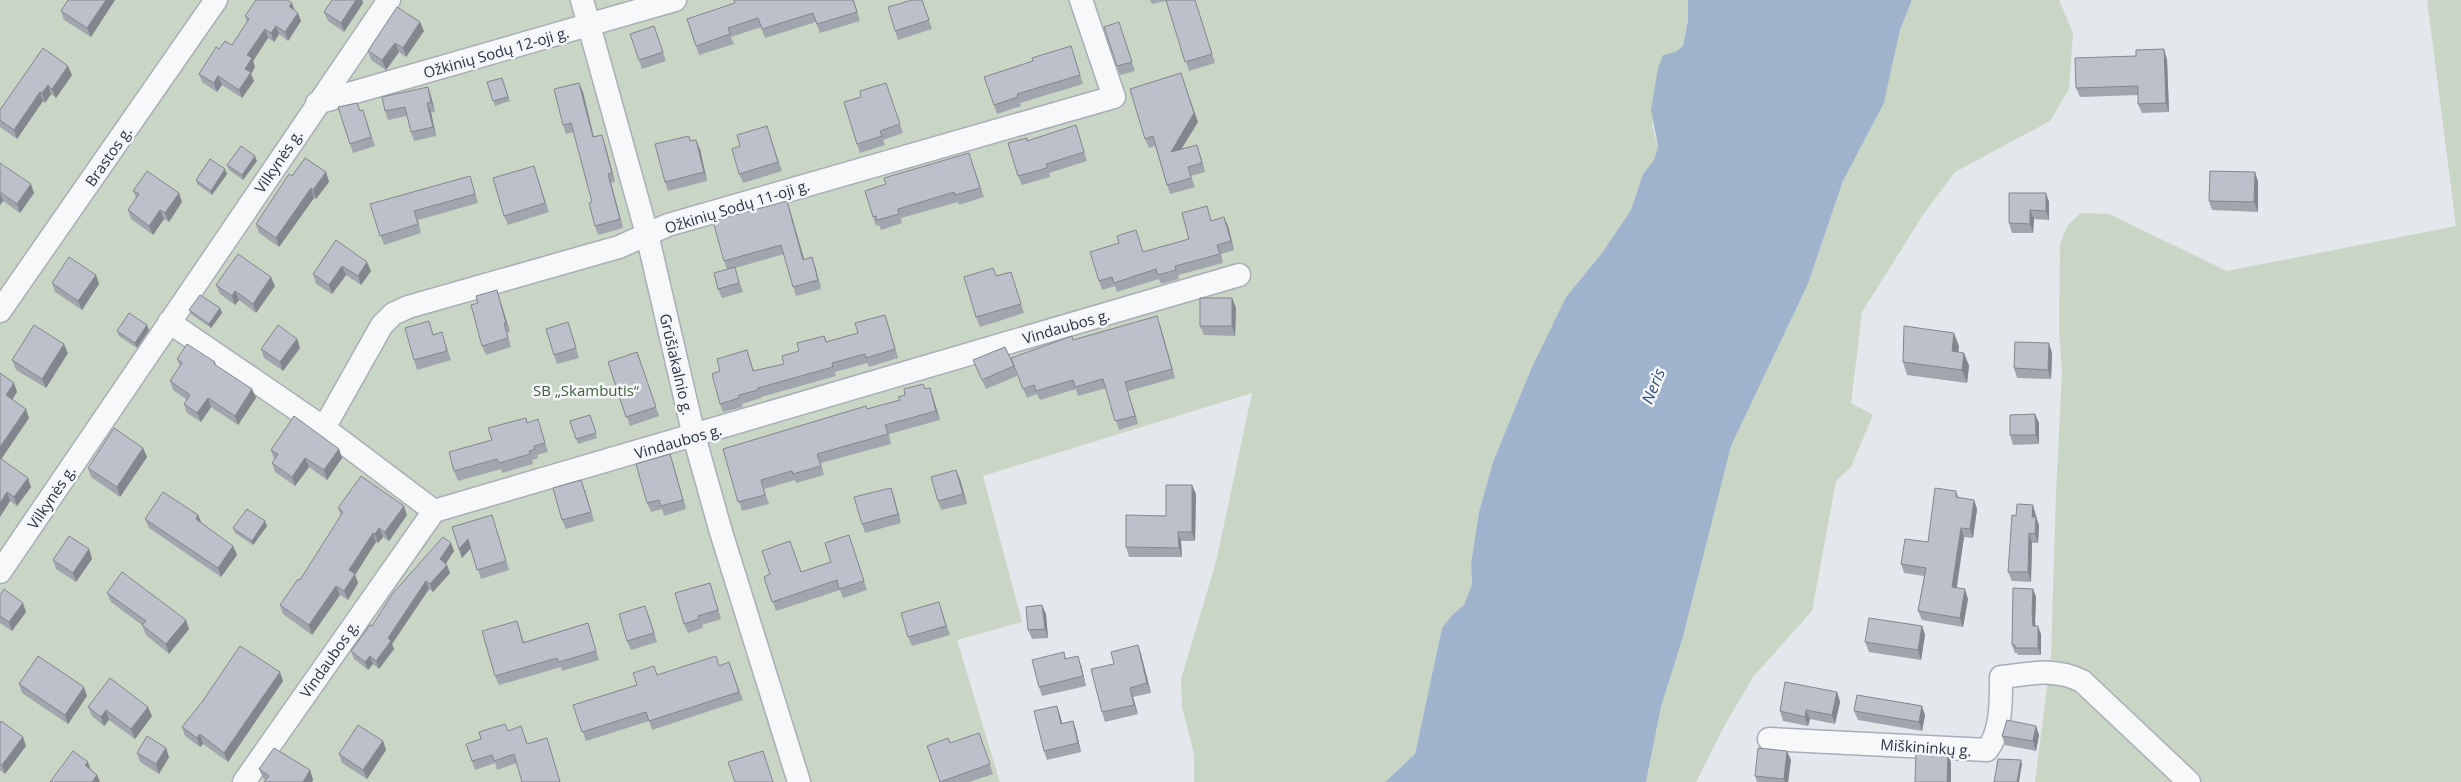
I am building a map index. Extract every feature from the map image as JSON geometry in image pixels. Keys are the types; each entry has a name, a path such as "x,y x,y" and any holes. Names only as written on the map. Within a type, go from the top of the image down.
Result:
{"street":[{"name":"Brastos g.","path":"0,311 216,0"},
{"name":"Vilkynės g.","path":"0,572 317,103 389,0"},
{"name":"Grūšiakalnio g.","path":"582,0 647,234 694,436 721,532 799,782"},
{"name":"Ožkinių Sodų 12-oji g.","path":"317,103 675,0"},
{"name":"Ožkinių Sodų 11-oji g.","path":"324,428 382,324 393,314 408,306 618,247 668,225 1114,97 1081,0"},
{"name":"Vindaubos g.","path":"244,782 434,511 1239,275"},
{"path":"169,322 324,428 434,511"},
{"name":"Miškininkų g.","path":"1769,739 1987,750 1994,741 2001,700 2001,677 2046,672 2066,673 2082,681 2189,782"}],"green space":[{"name":"SB „Skambutis“","path":"0,0 1688,0 1688,20 1683,46 1675,52 1663,55 1652,126 1658,146 1654,160 1643,174 1631,210 1602,253 1566,297 1531,369 1493,462 1479,512 1471,564 1472,584 1464,605 1453,614 1442,628 1415,754 1385,782 1194,782 1194,754 1182,707 1181,679 1216,562 1252,393 983,476 1022,622 957,640 1000,782 0,782"},
{"path":"1912,0 2059,0 2073,33 2069,89 2050,121 1955,172 1923,215 1862,312 1851,403 1873,415 1851,467 1836,481 1812,611 1753,677 1725,725 1696,782 1646,782 1661,707 1683,637 1731,446 1808,284 1843,181 1884,103 1900,30"},
{"path":"2427,0 2461,0 2461,782 2035,782 2051,656 2062,373 2059,330 2060,244 2068,225 2081,213 2109,214 2227,271 2456,226"}],"water":[{"name":"Neris","path":"1688,0 1912,0 1900,30 1884,103 1843,181 1808,284 1731,446 1683,637 1661,707 1646,782 1385,782 1415,754 1442,628 1453,614 1464,605 1472,584 1471,564 1479,512 1493,462 1531,369 1566,297 1602,253 1631,210 1643,174 1654,160 1658,146 1651,110 1658,68 1663,55 1675,52 1683,46 1688,20"}],"building":[{"path":"68,0 106,0 87,28 61,11"},
{"path":"256,0 287,0 292,3 289,6 298,13 285,32 276,26 271,33 265,29 247,55 252,58 245,69 251,72 239,90 218,76 214,83 199,74 216,47 219,49 225,41 232,45 249,19 245,16"},
{"path":"332,0 356,0 341,23 324,12"},
{"path":"734,0 853,0 857,12 817,24 813,13 762,29 758,18 728,28 730,34 696,46 687,19 735,3"},
{"path":"912,0 922,0 929,20 895,31 888,7"},
{"path":"1166,0 1195,0 1212,54 1185,62"},
{"path":"397,7 420,22 403,48 395,43 382,60 368,51"},
{"path":"1119,22 1132,62 1117,66 1104,27"},
{"path":"654,26 663,52 639,60 630,34"},
{"path":"1071,46 1080,75 1017,94 1018,97 994,105 984,77 1033,61 1032,58"},
{"path":"43,48 68,66 52,89 48,85 42,93 40,92 14,130 0,120 0,110"},
{"path":"2164,49 2166,103 2138,104 2138,86 2076,88 2075,58 2136,56 2136,50"},
{"path":"1181,73 1194,113 1171,152 1197,145 1202,163 1188,167 1191,178 1167,185 1153,136 1145,139 1130,89"},
{"path":"502,78 508,97 493,101 487,82"},
{"path":"579,83 593,137 602,135 612,173 608,174 620,219 595,226 589,203 592,202 571,123 563,125 554,89"},
{"path":"886,83 900,124 880,131 882,136 857,144 844,102 861,97 860,91"},
{"path":"428,87 431,102 427,103 433,127 411,132 405,107 385,111 382,97"},
{"path":"357,103 360,111 363,110 371,137 350,144 338,107"},
{"path":"1076,125 1084,152 1046,164 1047,168 1018,176 1008,143 1027,138 1027,141"},
{"path":"767,126 778,162 739,174 732,149 740,146 737,135"},
{"path":"689,136 690,141 696,140 704,172 665,182 655,144"},
{"path":"241,146 255,156 242,175 227,165"},
{"path":"969,153 980,188 955,195 954,192 898,209 899,214 877,220 876,216 873,217 865,191 886,184 884,178"},
{"path":"305,158 326,172 313,190 311,188 276,238 256,224 289,174 292,176"},
{"path":"210,159 225,169 211,191 196,180"},
{"path":"0,163 31,184 17,204 0,192"},
{"path":"534,166 545,203 504,216 493,178"},
{"path":"147,171 179,193 165,213 160,210 149,226 128,210 139,194 133,191"},
{"path":"2210,171 2255,172 2254,202 2209,201"},
{"path":"470,176 475,194 414,211 418,224 380,236 370,204"},
{"path":"2009,193 2046,193 2046,211 2030,210 2030,224 2009,223"},
{"path":"787,201 803,260 812,257 818,280 793,287 781,245 724,261 713,221"},
{"path":"1207,206 1211,221 1224,217 1231,241 1217,245 1220,254 1175,266 1176,270 1158,275 1156,269 1114,283 1112,277 1099,281 1090,252 1119,243 1117,236 1136,230 1143,252 1189,239 1182,213"},
{"path":"336,240 367,262 358,276 342,266 329,285 313,274"},
{"path":"238,254 271,277 253,304 235,291 232,296 216,285"},
{"path":"69,257 96,275 78,301 52,283"},
{"path":"735,267 739,283 718,289 714,273"},
{"path":"993,268 996,276 1011,272 1021,304 976,317 964,277"},
{"path":"497,290 508,338 482,346 471,305 478,303 476,296"},
{"path":"200,295 220,308 209,324 189,310"},
{"path":"1200,298 1232,298 1232,326 1200,326"},
{"path":"129,313 147,325 135,343 117,331"},
{"path":"885,315 895,349 866,358 865,354 832,363 833,367 758,388 758,390 739,395 739,398 720,404 712,374 720,371 717,359 747,350 753,371 784,364 782,356 799,351 797,343 824,336 826,342 858,333 855,323"},
{"path":"1157,316 1172,369 1125,382 1135,416 1115,421 1103,379 1075,387 1073,380 1036,391 1034,385 1023,389 1011,358 1072,336 1073,340"},
{"path":"429,321 433,335 442,332 447,351 414,360 405,328"},
{"path":"568,322 576,348 554,355 546,329"},
{"path":"34,325 64,344 42,379 12,360"},
{"path":"278,325 297,339 280,362 261,349"},
{"path":"1904,326 1954,333 1952,351 1964,353 1962,370 1903,362"},
{"path":"2015,342 2049,343 2048,370 2014,368"},
{"path":"187,344 252,389 235,416 208,398 197,413 184,404 190,395 170,381 182,363 177,359"},
{"path":"1005,347 1014,366 982,380 973,360"},
{"path":"637,352 656,407 626,417 608,362"},
{"path":"0,373 14,383 6,395 26,409 0,447"},
{"path":"923,384 925,389 930,388 936,411 885,425 888,434 817,454 821,466 793,474 792,471 761,480 765,495 738,502 723,449 866,406 867,409 900,400 898,397 905,395 904,389"},
{"path":"2035,414 2036,435 2010,435 2010,415"},
{"path":"590,415 596,433 576,439 570,421"},
{"path":"294,416 339,449 324,470 305,458 292,477 272,463 278,454 271,450"},
{"path":"526,418 527,423 538,419 545,443 534,446 535,449 529,451 530,454 499,463 497,459 454,471 449,452 492,440 488,428"},
{"path":"114,428 143,448 117,487 88,468"},
{"path":"670,454 683,500 661,506 659,500 647,503 636,464"},
{"path":"0,458 28,478 14,497 7,492 0,503"},
{"path":"956,470 963,494 938,501 931,477"},
{"path":"361,476 404,506 385,532 379,528 375,534 373,533 349,570 355,574 344,591 336,586 309,625 280,605 298,579 300,580 343,512 338,508"},
{"path":"581,480 591,512 562,520 553,488"},
{"path":"1166,485 1192,485 1192,532 1178,532 1179,548 1126,547 1126,515 1166,516"},
{"path":"891,488 898,514 862,524 854,497"},
{"path":"1935,488 1956,491 1956,497 1974,500 1970,529 1961,528 1952,587 1965,589 1960,618 1918,611 1926,568 1901,564 1905,539 1928,542"},
{"path":"163,492 198,515 196,519 233,546 218,568 145,519"},
{"path":"2017,504 2033,505 2032,517 2036,517 2035,534 2029,533 2028,572 2008,572 2012,515 2016,516"},
{"path":"247,509 265,521 252,541 233,528"},
{"path":"492,515 506,561 477,570 468,539 459,549 452,527"},
{"path":"849,535 864,581 839,589 837,580 772,602 764,577 770,574 762,551 790,541 801,572 831,562 825,543"},
{"path":"69,536 89,549 73,573 53,560"},
{"path":"443,537 451,543 440,559 447,565 430,584 426,581 388,638 391,641 376,661 370,656 365,662 351,651 370,625 372,626 393,593"},
{"path":"122,572 186,620 166,644 142,625 146,621 107,593"},
{"path":"710,583 718,610 698,616 699,619 684,624 675,593"},
{"path":"2013,588 2033,589 2033,626 2038,626 2038,648 2015,648 2015,645 2012,645"},
{"path":"4,589 23,603 9,622 0,616 0,595"},
{"path":"939,602 946,626 908,637 901,613"},
{"path":"1042,605 1045,629 1028,630 1026,607"},
{"path":"645,606 654,633 627,641 619,614"},
{"path":"1869,618 1922,626 1918,650 1865,642"},
{"path":"517,621 523,643 588,623 596,651 559,662 557,658 495,676 482,631"},
{"path":"1138,645 1147,683 1130,688 1134,705 1102,712 1091,669 1114,664 1111,652"},
{"path":"240,646 280,672 224,753 200,734 197,738 182,727 202,702"},
{"path":"1064,652 1065,659 1078,656 1083,676 1039,687 1032,660"},
{"path":"38,656 84,687 65,715 19,684"},
{"path":"716,656 719,666 729,662 739,692 649,721 646,712 582,732 573,705 637,685 633,673 654,666 657,675"},
{"path":"110,678 148,707 131,729 106,710 101,717 88,707"},
{"path":"1785,682 1837,692 1832,715 1806,710 1805,717 1780,711"},
{"path":"1857,695 1922,706 1919,722 1854,711"},
{"path":"1057,706 1061,724 1073,721 1078,743 1044,751 1034,711"},
{"path":"2007,720 2036,726 2033,741 2002,736"},
{"path":"1,721 23,737 2,765 0,764"},
{"path":"505,724 508,731 521,726 527,744 547,738 560,782 522,782 514,754 494,761 492,755 472,761 466,744 481,739 479,732"},
{"path":"358,725 383,741 363,770 339,754"},
{"path":"979,733 990,764 940,782 927,746 948,738 950,743"},
{"path":"147,736 166,748 156,764 137,753"},
{"path":"274,748 310,770 303,782 264,782 269,776 259,769"},
{"path":"1758,748 1787,751 1784,779 1755,776"},
{"path":"73,751 88,762 85,765 97,775 92,782 50,782"},
{"path":"763,751 773,782 735,782 728,762"},
{"path":"1916,753 1948,754 1947,782 1915,782"},
{"path":"1998,759 2021,760 2017,782 1994,782"}]}
